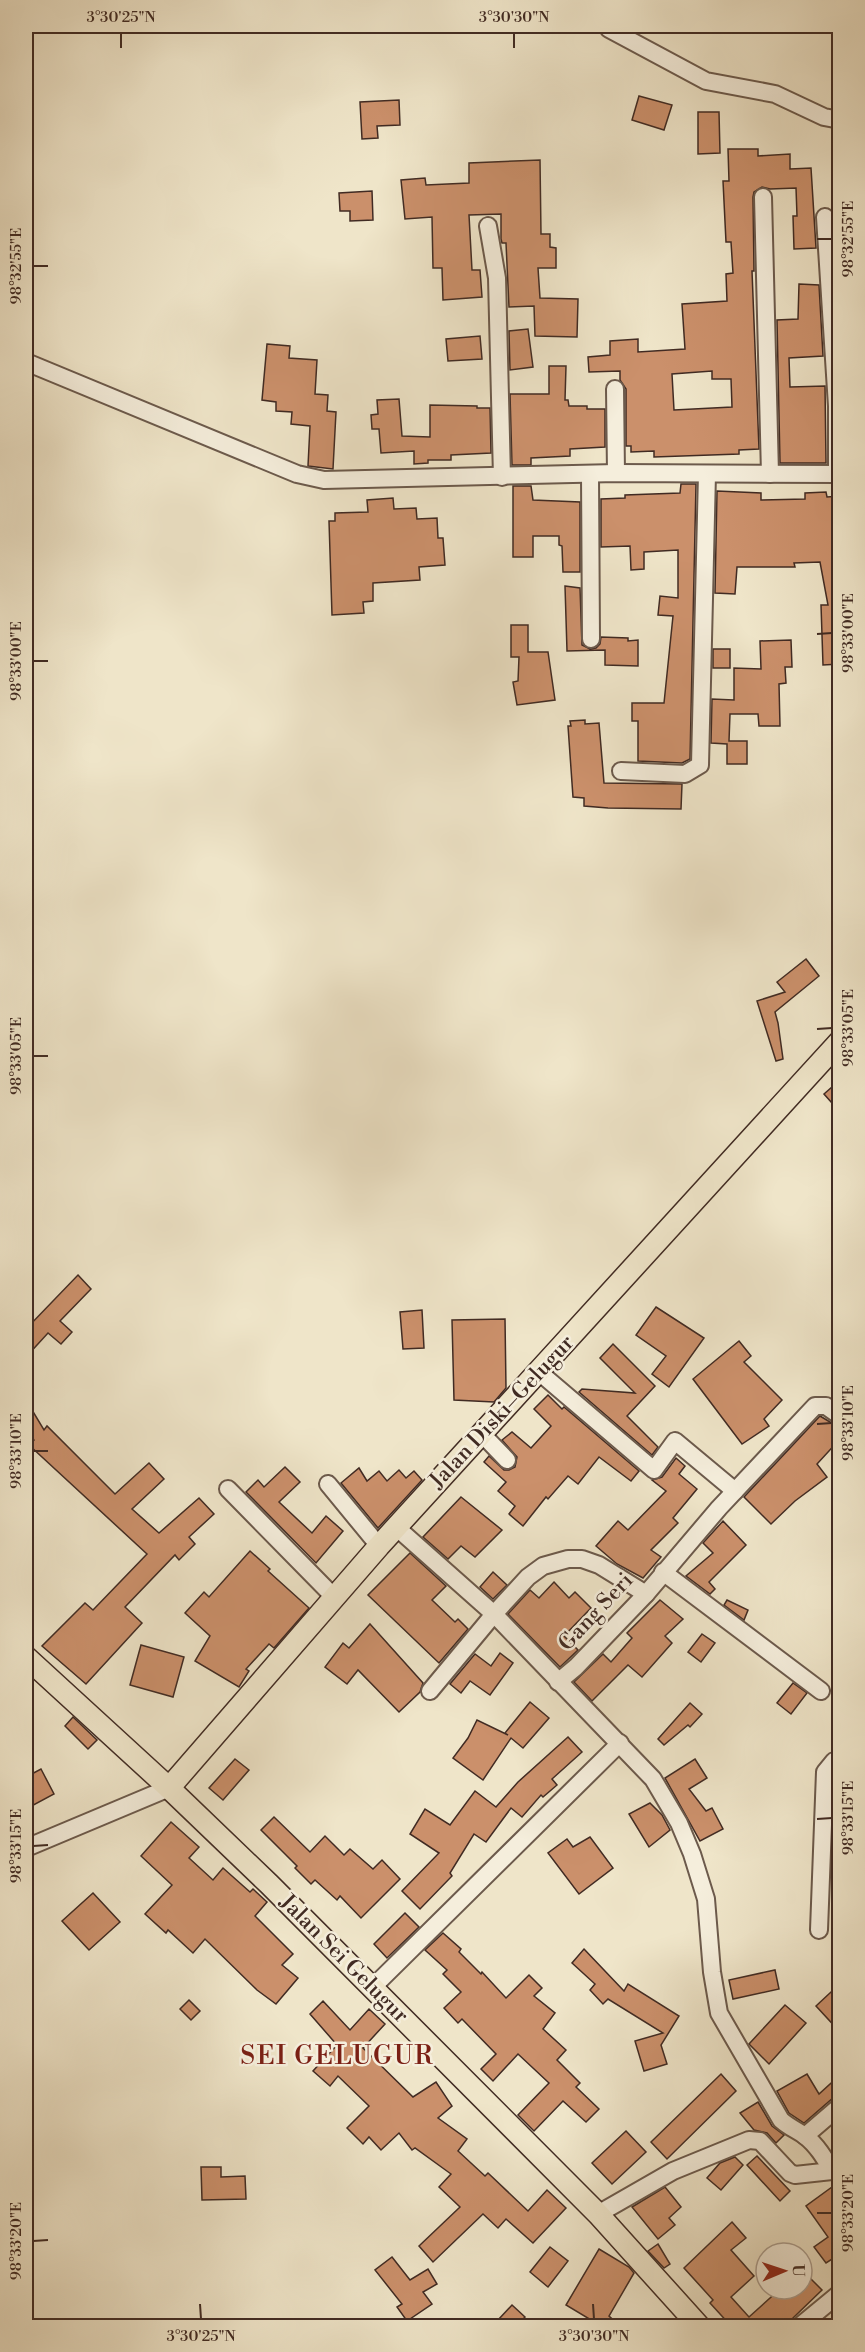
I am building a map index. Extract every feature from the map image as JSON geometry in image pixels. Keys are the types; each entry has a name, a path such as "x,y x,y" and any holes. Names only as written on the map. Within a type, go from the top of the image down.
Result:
{"main road":[{"name":"Jalan Diski–Gelugur","path":"170,1788 396,1527 840,1041"},
{"name":"Jalan Sei Gelugur","path":"26,1657 170,1788 372,1988 598,2214 699,2326"}],"street":[{"path":"609,26 609,29 706,81 776,93 824,117 840,120"},
{"path":"763,197 770,474"},
{"path":"26,362 297,474 324,480 616,473 838,474 837,406 825,217"},
{"path":"488,226 497,278 502,477"},
{"path":"615,389 616,473"},
{"path":"621,771 685,774 700,765 707,474"},
{"path":"590,475 591,639"},
{"path":"539,1372 654,1470 675,1442 735,1491"},
{"name":"Gang Seri","path":"396,1527 494,1614 558,1682 646,1594 735,1491 815,1406 826,1406 840,1416"},
{"path":"481,1433 507,1460"},
{"path":"327,1484 380,1546"},
{"path":"228,1489 334,1597"},
{"path":"430,1691 494,1614 543,1566 568,1559 582,1559 599,1565 646,1594"},
{"path":"663,1572 821,1690"},
{"path":"558,1682 653,1779 679,1823 692,1854 706,1899 712,1972 719,2013 781,2120 805,2136 824,2155 836,2173"},
{"path":"372,1988 620,1743"},
{"path":"819,1930 825,1772 834,1761 840,1760"},
{"path":"26,1848 170,1788"},
{"path":"822,1847 840,1846"},
{"path":"805,2136 840,2106"},
{"path":"598,2214 673,2170 749,2140 760,2141 790,2173 795,2175 836,2173"},
{"path":"800,2326 840,2293"}],"building":[{"path":"639,96 672,105 664,130 632,120"},
{"path":"399,100 400,125 377,126 378,138 362,139 360,102"},
{"path":"698,112 719,112 720,153 698,154"},
{"path":"728,149 758,149 758,156 790,154 790,169 811,168 816,248 794,249 793,216 797,216 796,188 762,187 754,192 753,197 754,271 752,271 759,449 739,450 739,454 654,457 654,451 631,452 631,446 626,446 626,389 620,380 620,371 589,372 588,357 610,355 610,341 638,339 638,352 685,349 682,304 727,301 726,274 733,273 731,242 726,242 723,181 729,181","holes":["712,371 712,379 731,379 732,407 674,410 672,374"]},
{"path":"540,160 541,234 550,234 550,247 556,248 556,268 538,268 540,298 578,299 577,337 535,336 534,306 509,307 506,243 502,243 501,239 501,214 469,215 472,270 480,270 482,297 443,300 442,268 433,268 432,217 405,219 401,180 425,178 426,185 469,183 469,163"},
{"path":"372,191 373,220 350,221 350,211 340,211 339,193"},
{"path":"799,284 819,285 823,356 789,358 790,387 825,386 826,463 780,463 777,320 798,319"},
{"path":"528,329 533,367 510,370 509,331"},
{"path":"480,336 482,359 448,361 446,339"},
{"path":"267,344 290,346 289,358 317,360 315,394 328,395 327,411 336,412 333,469 308,466 310,426 291,424 292,412 276,411 276,402 262,400"},
{"path":"549,366 566,366 565,400 568,400 569,406 605,409 605,447 570,449 570,456 531,458 531,465 512,465 510,394 549,394"},
{"path":"399,399 402,436 430,437 430,405 490,408 491,453 451,455 451,460 428,460 428,463 414,464 414,451 381,453 379,429 372,429 371,415 378,414 377,400"},
{"path":"681,484 696,484 690,759 682,763 638,761 638,721 632,721 632,703 664,703 673,616 658,615 660,596 678,598 678,550 644,552 644,569 631,570 630,546 601,547 601,499 625,498 625,495 680,493"},
{"path":"513,486 531,486 533,500 580,502 580,572 563,572 562,546 559,545 559,536 533,536 533,557 513,557"},
{"path":"717,491 761,493 761,500 805,499 805,493 826,492 827,497 840,496 840,664 823,665 821,605 828,605 820,562 794,563 795,567 737,567 735,594 715,593"},
{"path":"393,498 394,509 416,508 417,519 437,518 438,538 443,538 445,565 419,567 420,580 373,583 373,601 363,602 364,613 332,615 329,521 335,521 335,513 368,512 367,500"},
{"path":"565,586 580,588 582,645 590,649 596,648 600,644 601,637 628,638 628,641 638,640 638,666 605,665 605,650 567,651"},
{"path":"511,625 528,625 528,652 548,652 555,700 517,705 513,682 518,681 519,657 511,657"},
{"path":"791,640 792,667 785,667 786,683 779,684 780,726 759,726 758,714 730,714 729,741 747,741 747,764 727,764 727,744 711,743 712,699 734,700 734,668 761,669 760,641"},
{"path":"713,649 730,649 730,668 713,668"},
{"path":"585,720 585,724 599,723 604,783 682,784 681,809 584,806 584,798 573,797 568,726 571,726 570,721"},
{"path":"806,959 819,976 775,1012 783,1059 776,1061 757,1001 785,992 777,982"},
{"path":"840,1080 840,1112 824,1094"},
{"path":"78,1275 91,1289 60,1321 72,1332 61,1344 48,1333 26,1357 26,1329"},
{"path":"656,1307 704,1338 669,1387 652,1374 666,1356 636,1335"},
{"path":"422,1310 424,1348 403,1349 400,1312"},
{"path":"505,1319 506,1388 494,1402 454,1400 452,1320"},
{"path":"739,1341 751,1356 744,1362 782,1400 764,1419 769,1426 742,1444 693,1379"},
{"path":"613,1344 655,1386 627,1416 658,1447 652,1455 579,1392 582,1389 635,1393 600,1358"},
{"path":"548,1395 639,1471 631,1481 599,1457 578,1484 568,1476 548,1499 546,1497 523,1526 509,1514 515,1506 498,1491 506,1482 484,1462 489,1456 504,1470 515,1467 517,1457 502,1440 512,1432 531,1448 551,1426 534,1409"},
{"path":"26,1400 44,1430 47,1426 115,1494 149,1463 164,1479 132,1509 159,1533 199,1498 214,1514 189,1537 195,1544 179,1560 175,1555 125,1607 142,1623 86,1684 42,1646 85,1603 93,1610 147,1554 29,1445 34,1440 26,1426"},
{"path":"820,1416 840,1428 840,1439 817,1464 827,1477 795,1501 771,1524 744,1497"},
{"path":"676,1458 685,1466 679,1474 697,1489 673,1518 678,1523 651,1550 661,1557 643,1578 617,1564 596,1546 618,1521 628,1530 666,1491 652,1480 662,1477"},
{"path":"285,1467 300,1482 279,1502 312,1533 326,1516 343,1531 316,1563 246,1492 258,1480 264,1487"},
{"path":"359,1468 367,1481 379,1471 387,1481 399,1470 406,1478 414,1471 422,1480 378,1528 341,1483"},
{"path":"461,1497 502,1530 475,1557 461,1546 448,1559 423,1537"},
{"path":"723,1521 746,1545 709,1582 715,1589 710,1594 686,1576 713,1553 703,1543"},
{"path":"250,1551 270,1569 268,1571 309,1608 274,1648 269,1644 246,1669 249,1671 239,1687 195,1661 210,1636 185,1613 204,1592 209,1597"},
{"path":"410,1553 446,1586 432,1600 455,1622 458,1619 468,1629 439,1663 368,1595"},
{"path":"493,1572 507,1585 493,1599 480,1587"},
{"path":"554,1582 569,1598 575,1592 591,1608 564,1636 578,1650 560,1667 508,1614 530,1590 539,1598"},
{"path":"660,1600 683,1619 665,1636 672,1643 642,1677 628,1665 592,1701 574,1682 603,1654 611,1662 632,1638 627,1633"},
{"path":"727,1600 748,1610 744,1620 724,1605"},
{"path":"370,1624 423,1683 420,1692 399,1712 358,1670 347,1684 325,1667 343,1643 349,1648"},
{"path":"702,1634 715,1643 701,1662 688,1652"},
{"path":"141,1645 184,1657 173,1697 130,1685"},
{"path":"500,1653 513,1663 490,1695 470,1681 461,1693 450,1684 475,1654 491,1666"},
{"path":"793,1683 807,1693 791,1714 777,1703"},
{"path":"530,1702 549,1718 523,1748 511,1738 483,1780 453,1758 468,1738 477,1720 508,1735 505,1733"},
{"path":"690,1703 702,1714 690,1727 688,1725 664,1745 658,1739"},
{"path":"73,1717 97,1740 88,1749 65,1726"},
{"path":"568,1737 582,1752 552,1779 557,1785 543,1797 541,1795 522,1817 511,1808 486,1842 474,1834 450,1873 452,1876 420,1909 402,1891 439,1853 410,1834 425,1809 450,1825 475,1791 496,1807 518,1782"},
{"path":"235,1759 249,1770 223,1800 209,1788"},
{"path":"695,1759 707,1778 689,1789 706,1811 712,1808 723,1829 700,1841 665,1778"},
{"path":"41,1769 54,1794 26,1809 26,1777"},
{"path":"650,1803 662,1815 670,1830 649,1847 629,1814"},
{"path":"274,1817 310,1852 325,1836 344,1855 350,1849 373,1869 382,1860 400,1879 361,1918 340,1896 337,1900 315,1880 311,1884 295,1868 297,1866 261,1830"},
{"path":"171,1822 199,1847 189,1858 213,1880 223,1868 250,1892 253,1889 267,1902 255,1916 293,1954 282,1965 298,1978 276,2004 257,1990 205,1939 193,1953 168,1930 166,1933 145,1914 172,1885 141,1856"},
{"path":"590,1837 613,1868 579,1894 548,1853 567,1839 573,1847"},
{"path":"93,1893 120,1922 89,1950 62,1921"},
{"path":"405,1913 419,1927 387,1958 374,1944"},
{"path":"443,1933 506,1998 529,1975 542,1988 534,1996 555,2013 543,2029 566,2050 557,2060 580,2083 576,2087 599,2109 586,2122 563,2101 534,2131 518,2115 549,2083 518,2054 493,2081 481,2069 496,2054 462,2019 458,2023 444,2008 461,1992 443,1974 447,1970 425,1950"},
{"path":"584,1949 624,1991 628,1984 679,2016 661,2045 667,2064 644,2071 635,2041 663,2033 608,1999 603,2004 590,1990 595,1984 572,1963"},
{"path":"775,1970 779,1989 733,1999 729,1980"},
{"path":"831,1992 840,2002 840,2032 816,2006"},
{"path":"189,2000 200,2011 191,2020 180,2009"},
{"path":"323,2001 350,2030 369,2009 385,2024 363,2048 413,2097 436,2082 452,2106 438,2118 467,2139 458,2151 485,2176 488,2173 528,2211 547,2190 566,2208 533,2243 506,2219 498,2228 483,2214 433,2262 419,2246 460,2207 439,2187 451,2174 415,2148 412,2150 399,2133 381,2150 369,2137 363,2144 347,2128 369,2106 338,2076 330,2086 313,2071 337,2045 310,2014"},
{"path":"785,2005 806,2023 769,2064 749,2044"},
{"path":"721,2074 736,2091 667,2159 651,2142"},
{"path":"807,2074 819,2094 840,2075 840,2096 833,2098 804,2123 789,2113 777,2091"},
{"path":"758,2102 772,2126 784,2135 776,2143 767,2133 754,2130 740,2113"},
{"path":"626,2131 646,2152 612,2184 592,2163"},
{"path":"757,2156 790,2191 780,2201 747,2165"},
{"path":"735,2157 743,2165 721,2190 707,2178 720,2163"},
{"path":"201,2167 221,2167 221,2177 245,2176 246,2199 202,2200"},
{"path":"665,2187 681,2207 669,2218 675,2225 658,2239 632,2207"},
{"path":"832,2187 840,2198 840,2254 826,2263 814,2247 828,2237 806,2206"},
{"path":"732,2222 746,2238 731,2250 754,2276 731,2297 749,2317 767,2301 811,2301 787,2326 731,2326 710,2303 713,2300 684,2268"},
{"path":"658,2244 670,2264 664,2268 648,2251"},
{"path":"550,2247 568,2261 548,2287 530,2272"},
{"path":"599,2249 629,2267 634,2273 609,2316 620,2326 601,2326 566,2305"},
{"path":"392,2257 410,2280 428,2269 437,2284 423,2292 432,2304 407,2321 397,2307 402,2304 375,2270"},
{"path":"814,2282 822,2290 814,2298"},
{"path":"512,2305 525,2317 516,2326 505,2326 498,2320"}],"district":[{"name":"SEI GELUGUR","path":"337,2056"}]}
